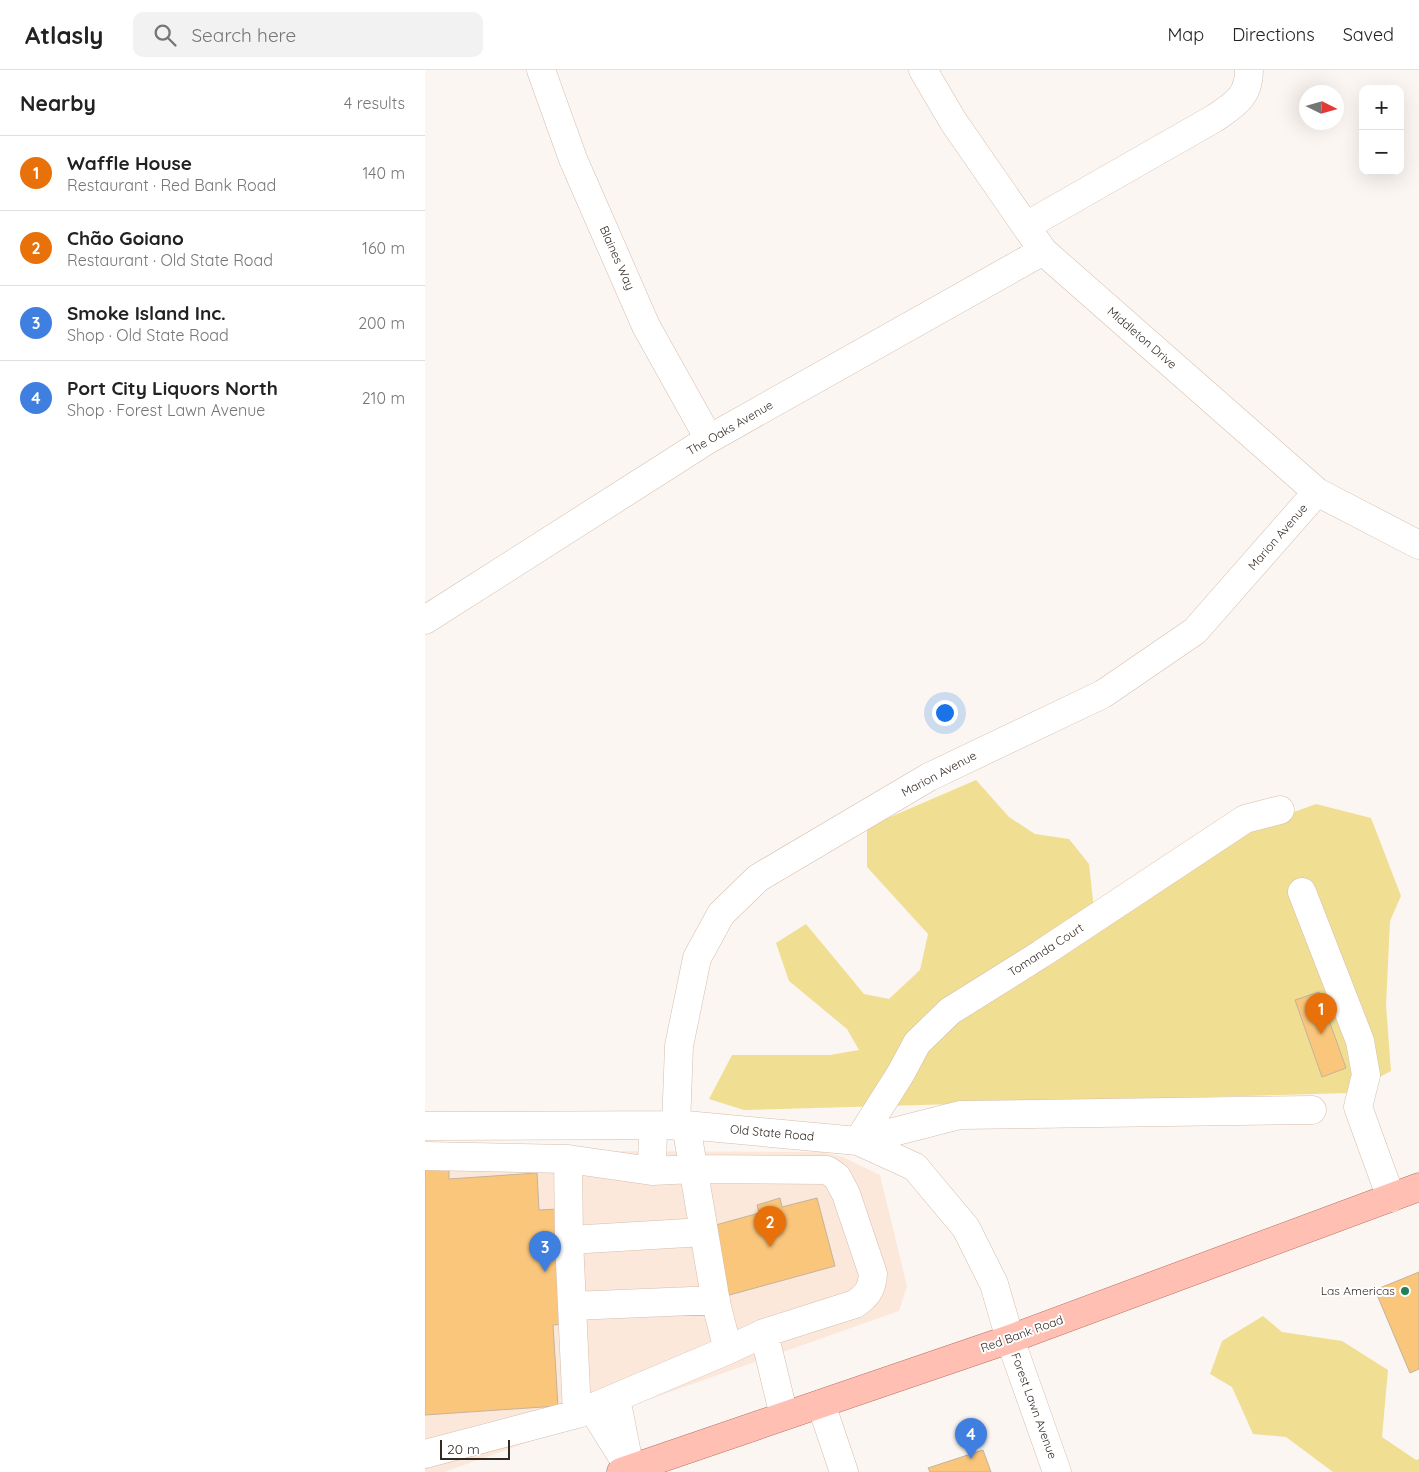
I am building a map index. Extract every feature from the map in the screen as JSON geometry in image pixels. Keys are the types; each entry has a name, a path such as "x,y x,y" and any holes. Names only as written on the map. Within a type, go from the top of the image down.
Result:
{"main road":[{"name":"Red Bank Road","path":"625,1470 671,1464 784,1416 1010,1339 1419,1188"}],"street":[{"name":"Blaines Way","path":"541,70 573,159 646,326 709,439"},
{"name":"Middleton Drive","path":"923,70 953,121 1043,251 1317,492 1419,545"},
{"path":"1027,226 1207,123 1237,103 1249,83 1249,70"},
{"name":"The Oaks Avenue","path":"425,620 709,439 1043,251"},
{"name":"Marion Avenue","path":"672,1126 679,1046 697,958 721,914 758,878 929,777 1103,694 1195,631 1317,492"},
{"name":"Tomanda Court","path":"858,1141 901,1073 917,1043 950,1011 1041,954 1245,819 1279,810"},
{"path":"1303,892 1360,1041 1366,1075 1358,1107 1391,1198"},
{"path":"858,1141 960,1115 1312,1110"},
{"name":"Old State Road","path":"425,1126 672,1126 858,1141 915,1167 966,1228 994,1284 1010,1339"},
{"path":"672,1126 694,1169 716,1300 728,1350"},
{"path":"652,1170 672,1126"},
{"path":"425,1156 568,1159 652,1170 827,1170 837,1177 846,1194 873,1274 872,1287 855,1304 764,1333 595,1407 425,1454"},
{"path":"568,1159 572,1306 595,1407 625,1470"},
{"path":"569,1240 704,1232"},
{"path":"572,1306 716,1300"},
{"path":"764,1333 784,1416"},
{"name":"Forest Lawn Avenue","path":"1010,1339 1057,1472"},
{"path":"821,1404 844,1472"}],"shaded area":[{"path":"976,780 1009,817 1035,834 1069,839 1089,864 1094,909 1220,839 1316,804 1371,818 1401,896 1390,921 1386,1005 1391,1071 1349,1093 744,1110 709,1099 732,1055 830,1055 859,1050 847,1029 789,981 776,943 806,924 864,994 889,999 920,970 928,934 867,867 867,827"},
{"path":"425,1150 822,1152 843,1157 880,1175 907,1286 899,1311 444,1472 425,1472"},
{"path":"1263,1316 1282,1332 1342,1341 1388,1370 1382,1437 1416,1460 1419,1459 1419,1472 1333,1472 1286,1437 1253,1434 1232,1387 1210,1374 1222,1341"}],"building":[{"path":"1319,992 1346,1068 1322,1077 1295,1000"},
{"path":"449,1167 449,1179 537,1173 539,1210 558,1209 565,1324 553,1325 558,1406 425,1415 425,1168"},
{"path":"780,1198 782,1207 817,1198 835,1266 726,1296 705,1228 759,1213 757,1205"},
{"path":"1419,1272 1419,1369 1410,1373 1375,1290"},
{"path":"983,1450 991,1472 930,1472 928,1468"}],"place":[{"name":"Waffle House","path":"1321,1034"},
{"name":"Chão Goiano","path":"770,1247"},
{"name":"Smoke Island Inc.","path":"545,1272"},
{"name":"Las Americas","path":"1405,1291"},
{"name":"Port City Liquors North","path":"971,1459"}]}
